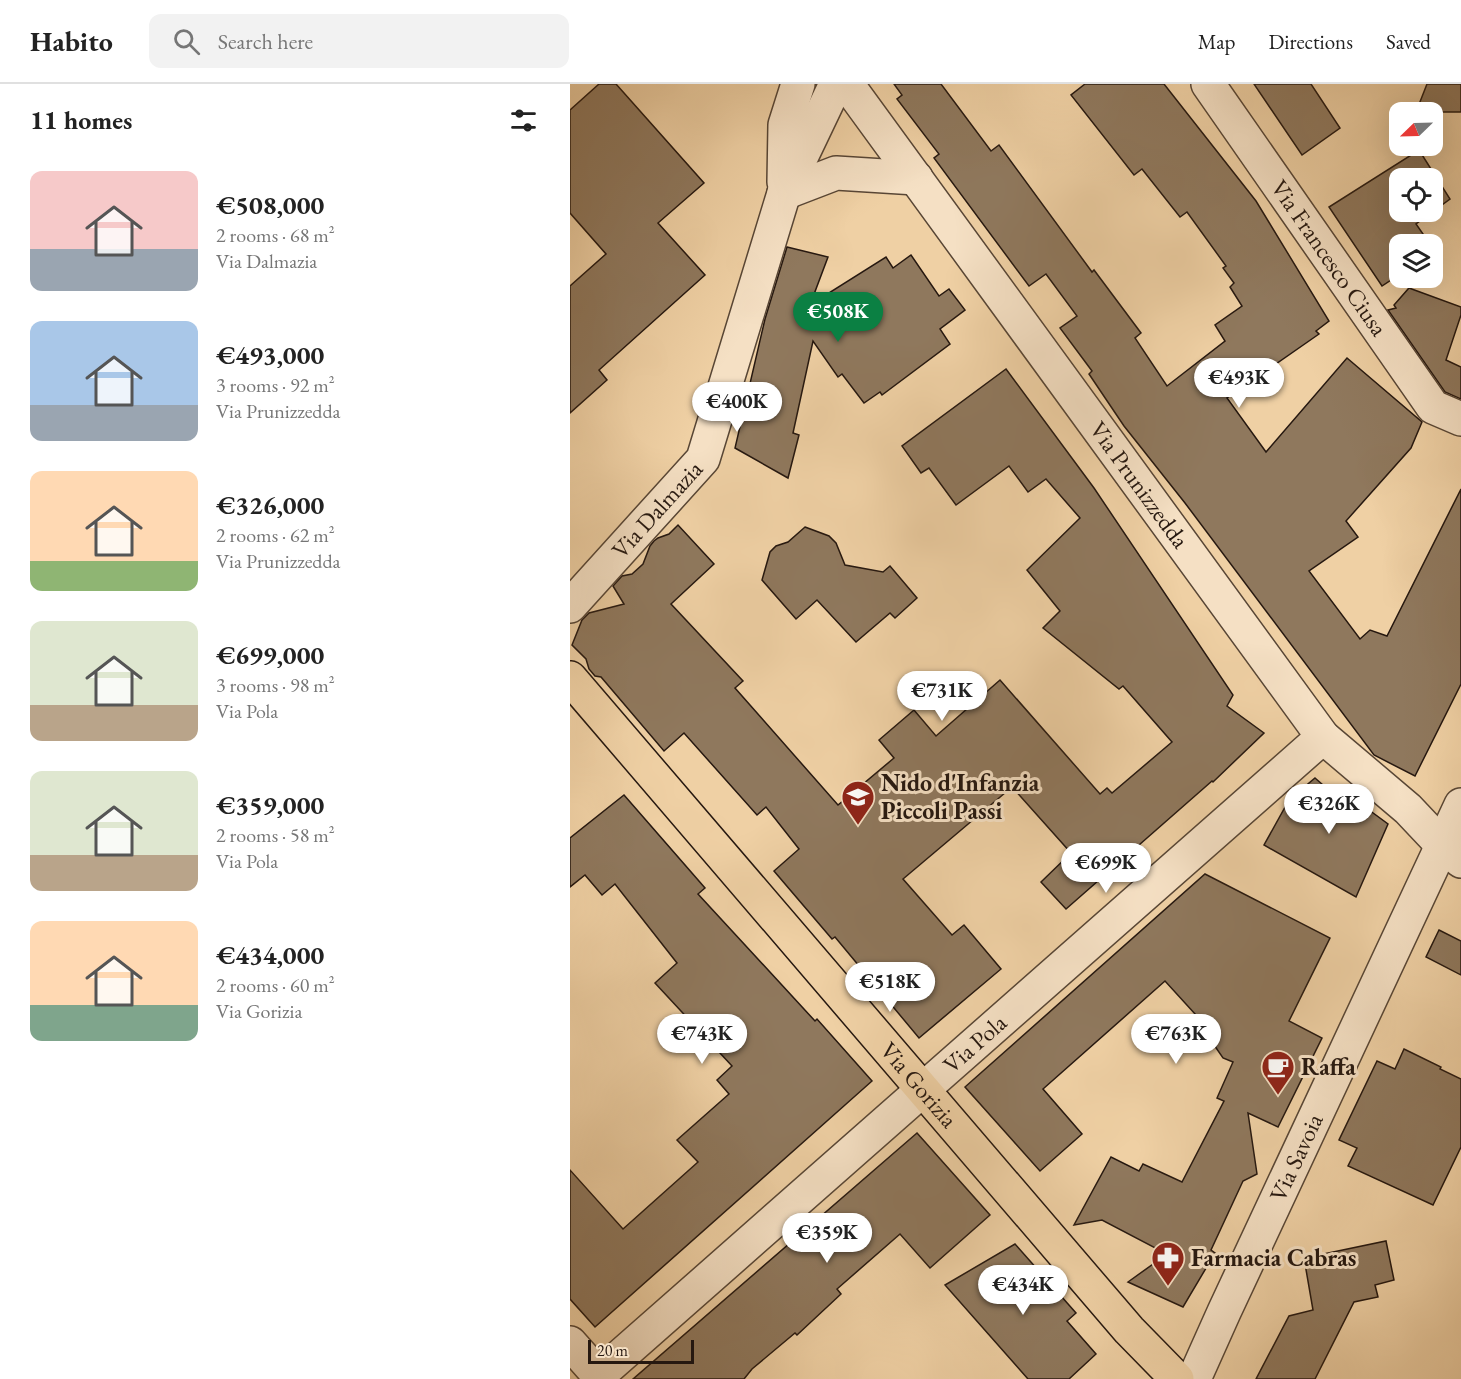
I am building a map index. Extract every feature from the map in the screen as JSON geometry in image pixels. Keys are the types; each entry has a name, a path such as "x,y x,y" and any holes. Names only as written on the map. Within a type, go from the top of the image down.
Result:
{"main road":[{"name":"Via Gorizia","path":"570,678 1129,1330 1177,1379"}],"street":[{"name":"Via Dalmazia","path":"784,193 785,125 798,84"},
{"name":"Via Dalmazia","path":"570,606 703,459 784,193 836,84"},
{"name":"Via Prunizzedda","path":"847,84 1323,737 1408,809 1451,853"},
{"name":"Via Francesco Ciusa","path":"1208,84 1433,407 1461,419"},
{"path":"784,193 836,173 916,178"},
{"name":"Via Pola","path":"601,1377 922,1090 1323,737"},
{"name":"Via Savoia","path":"1194,1379 1224,1311 1451,853 1461,805"},
{"path":"570,1343 601,1377"}],"building":[{"path":"599,84 616,84 704,183 658,223 705,275 599,370 607,380 570,413 570,286 606,254 570,213 570,110"},
{"path":"894,84 941,84 991,151 999,145 1092,272 1094,270 1141,333 1135,338 1167,386 1225,341 1215,325 1242,306 1230,287 1234,283 1223,268 1226,266 1187,212 1180,217 1142,169 1134,175 1071,95 1085,84 1164,84 1256,201 1329,321 1316,331 1319,334 1227,398 1266,452 1347,358 1422,422 1411,448 1346,521 1358,537 1309,571 1360,639 1370,630 1387,636 1461,489 1461,684 1415,776 1374,755 1185,503 1124,426 1089,374 1092,371 1060,328 1077,316 1046,274 1029,286 934,158 939,154 897,99 902,95"},
{"path":"1254,84 1311,84 1340,128 1302,155"},
{"path":"1427,84 1461,84 1461,112 1443,112 1443,102 1420,102"},
{"path":"1410,156 1423,156 1430,168 1391,168"},
{"path":"1389,169 1389,222 1419,222 1416,224 1423,234 1389,234 1389,281 1382,286 1329,207"},
{"path":"1443,188 1450,199 1443,204"},
{"path":"787,247 828,257 810,305 886,257 893,268 911,255 939,296 949,289 965,310 940,329 950,344 882,395 880,392 864,403 842,374 838,377 813,341 793,433 799,435 788,478 735,448 765,319"},
{"path":"1409,288 1461,307 1461,315 1446,360 1461,367 1461,399 1445,392 1388,310 1396,308 1394,305"},
{"path":"1006,369 1094,488 1233,695 1227,706 1264,733 1213,782 1066,909 1041,882 1071,853 1012,787 903,879 952,935 964,925 1001,969 919,1038 835,937 832,939 774,871 799,849 766,807 757,815 684,733 664,751 601,677 595,676 589,669 586,659 572,645 582,620 589,613 624,604 613,586 622,576 632,574 643,564 654,541 669,534 678,525 714,564 671,604 743,681 735,688 838,805 894,758 879,740 914,710 936,736 1000,680 1100,794 1107,788 1112,793 1172,742 1123,686 1119,689 1043,628 1060,611 1027,570 1080,518 1046,479 1028,492 1009,466 956,505 929,468 921,473 902,446"},
{"path":"805,527 829,536 836,543 845,565 883,572 890,566 917,598 895,618 890,613 856,642 817,600 796,619 762,580 770,552 776,546 788,542"},
{"path":"1315,778 1331,792 1335,785 1388,824 1356,897 1264,845 1289,800"},
{"path":"624,795 705,888 698,894 815,1021 817,1019 872,1081 595,1327 570,1299 570,1170 623,1229 698,1162 677,1140 729,1094 717,1080 732,1066 655,983 677,963 615,884 602,895 585,875 570,887 570,838"},
{"path":"1205,874 1330,938 1289,1021 1322,1038 1278,1127 1248,1113 1257,1174 1243,1181 1211,1250 1215,1253 1183,1307 1128,1282 1167,1254 1102,1220 1074,1225 1111,1157 1139,1171 1143,1164 1182,1182 1224,1101 1217,1098 1233,1062 1223,1058 1203,1029 1206,1026 1165,981 1043,1089 1082,1134 1040,1171 965,1087"},
{"path":"1439,930 1461,941 1461,975 1426,957"},
{"path":"1404,1049 1461,1079 1461,1147 1433,1205 1348,1166 1357,1148 1339,1140 1377,1061 1395,1069"},
{"path":"917,1133 990,1215 930,1268 900,1234 837,1289 841,1294 797,1335 795,1333 752,1369 744,1379 633,1379"},
{"path":"1386,1241 1394,1280 1375,1285 1378,1297 1354,1302 1315,1379 1256,1379 1289,1316 1313,1310 1304,1258"},
{"path":"1015,1244 1076,1313 1067,1321 1096,1354 1069,1379 1028,1379 945,1285"}],"place":[{"name":"Nido d'Infanzia Piccoli Passi","path":"858,826"},
{"name":"Raffa","path":"1278,1096"},
{"name":"Farmacia Cabras","path":"1168,1287"}]}
